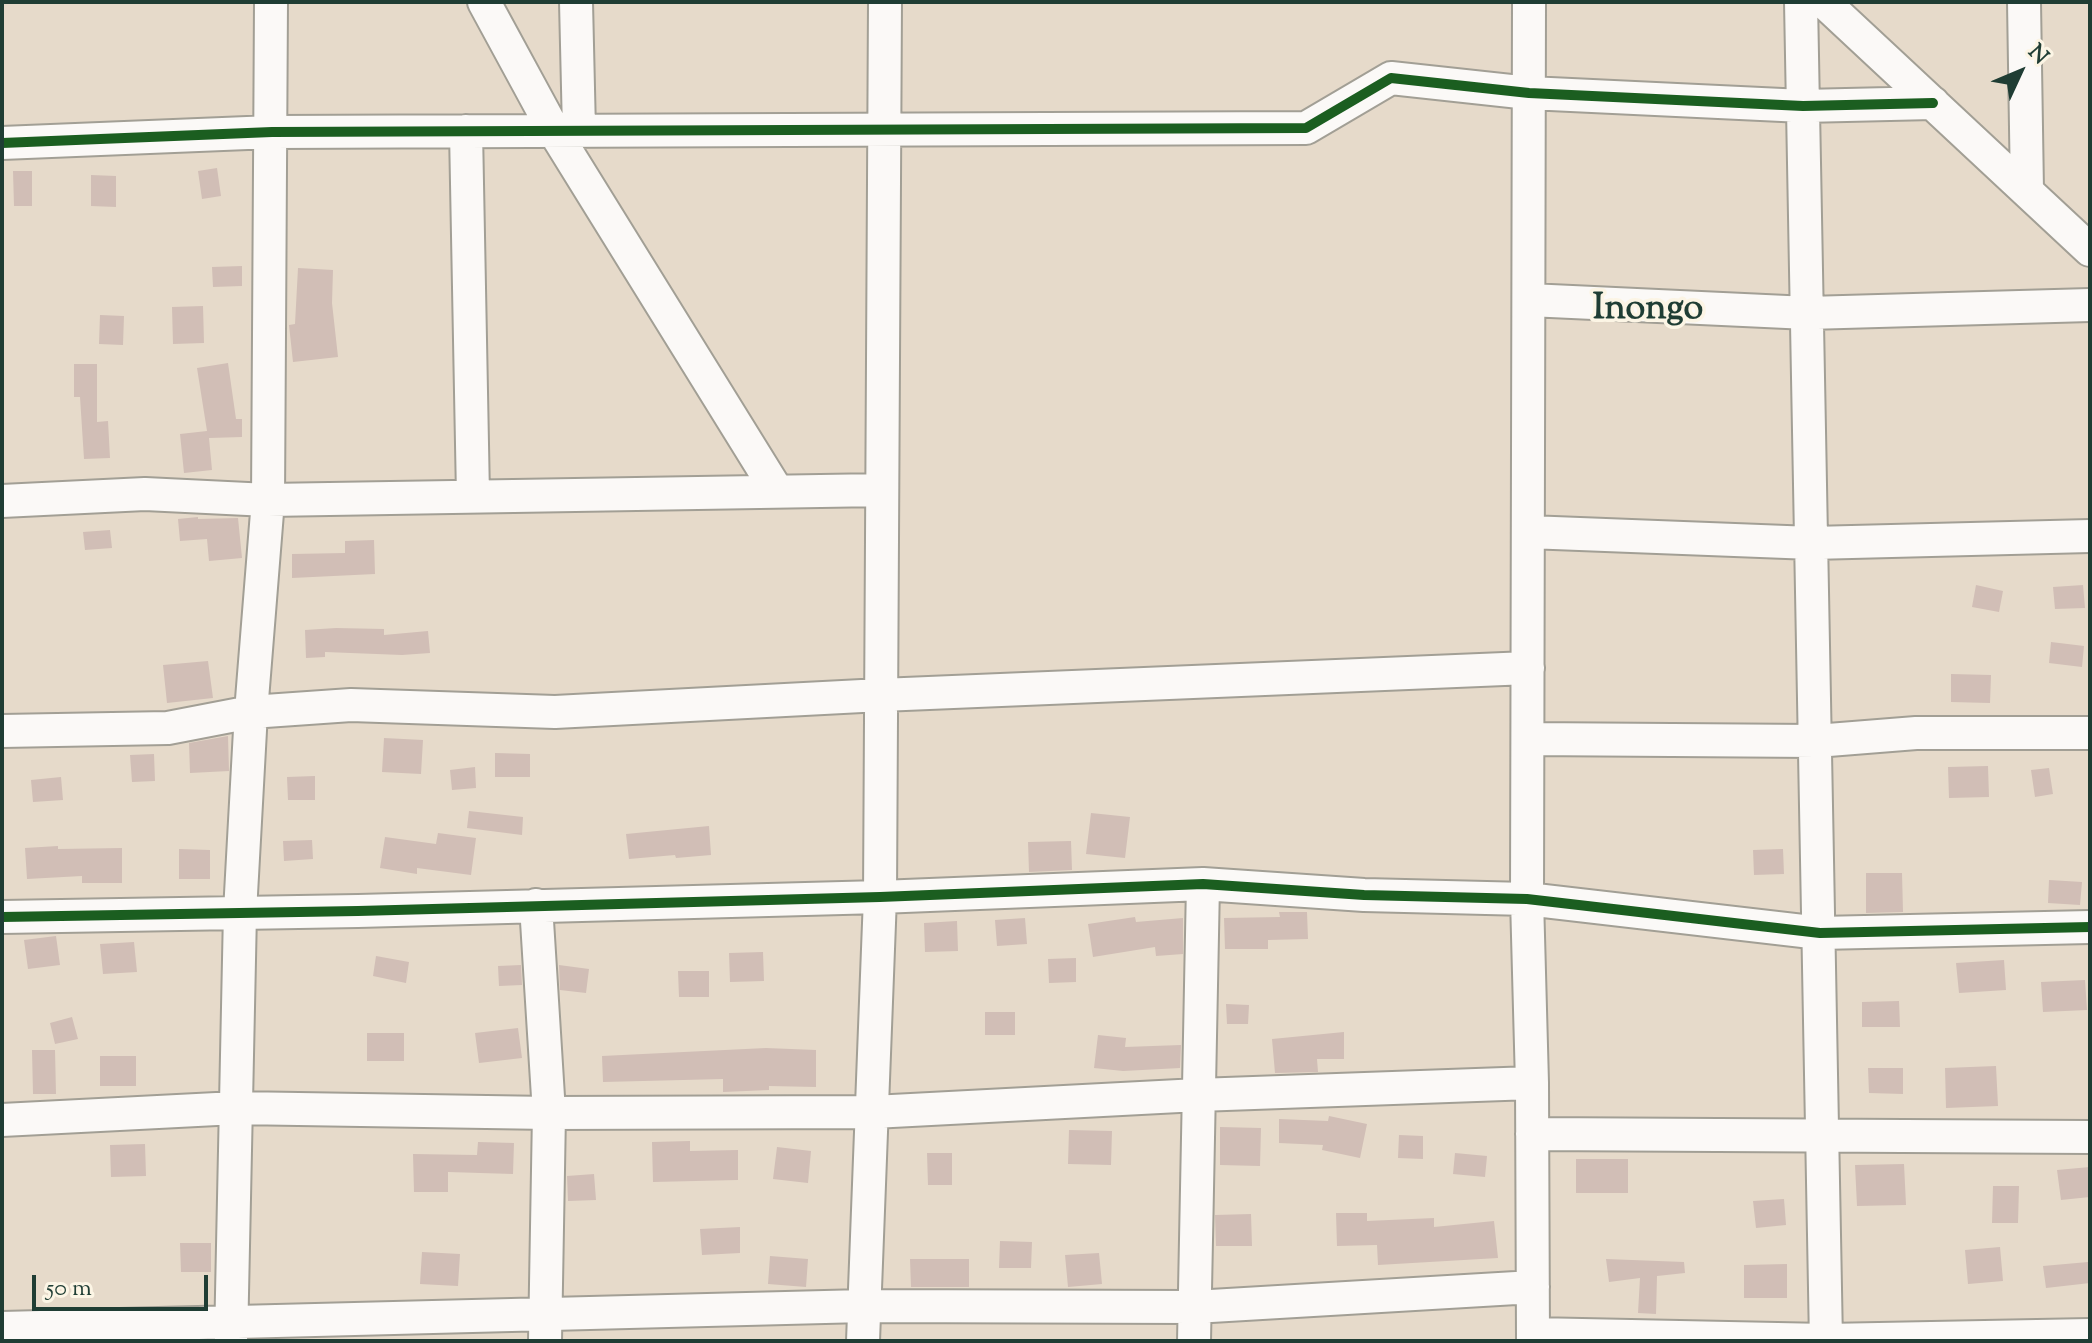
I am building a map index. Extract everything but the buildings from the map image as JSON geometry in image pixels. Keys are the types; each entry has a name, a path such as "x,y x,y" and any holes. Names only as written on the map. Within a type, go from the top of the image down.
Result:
{"street":[{"path":"232,1332 240,912 251,712 268,500 271,2"},
{"path":"484,2 566,131 777,491"},
{"path":"566,131 576,2"},
{"path":"863,1341 880,897 885,2"},
{"path":"1529,2 1527,899 1532,1083 1533,1337 1826,1341 2090,1335"},
{"path":"1801,2 1826,1341"},
{"path":"1824,2 2090,250"},
{"path":"2024,2 2027,191"},
{"path":"2,143 272,132 1306,128 1391,78 1529,93 1803,106 1933,103"},
{"path":"466,131 473,496"},
{"path":"1529,300 1808,313 2090,305"},
{"path":"2,501 145,494 268,500 882,490"},
{"path":"1528,532 1812,543 2090,536"},
{"path":"2,731 168,728 251,712 351,705 555,712 1528,668"},
{"path":"1528,739 1816,741 1916,733 2090,733"},
{"path":"1194,1341 1203,884"},
{"path":"2,917 880,897 1203,884 1364,895 1527,899 1820,933 2090,927"},
{"path":"536,905 549,1113 545,1327"},
{"path":"2,1120 236,1108 549,1113 873,1112 1198,1095 1532,1083"},
{"path":"1532,1134 2090,1137"},
{"path":"2,1328 232,1332 545,1327 864,1306 1194,1307 1533,1287"}],"cycle path":[{"path":"2,143 272,132 1306,128 1391,78 1529,93 1803,106 1933,103"},
{"path":"2,917 880,897 1203,884 1364,895 1527,899 1820,933 2090,927"}],"district":[{"name":"Inongo","path":"1648,312"}]}
